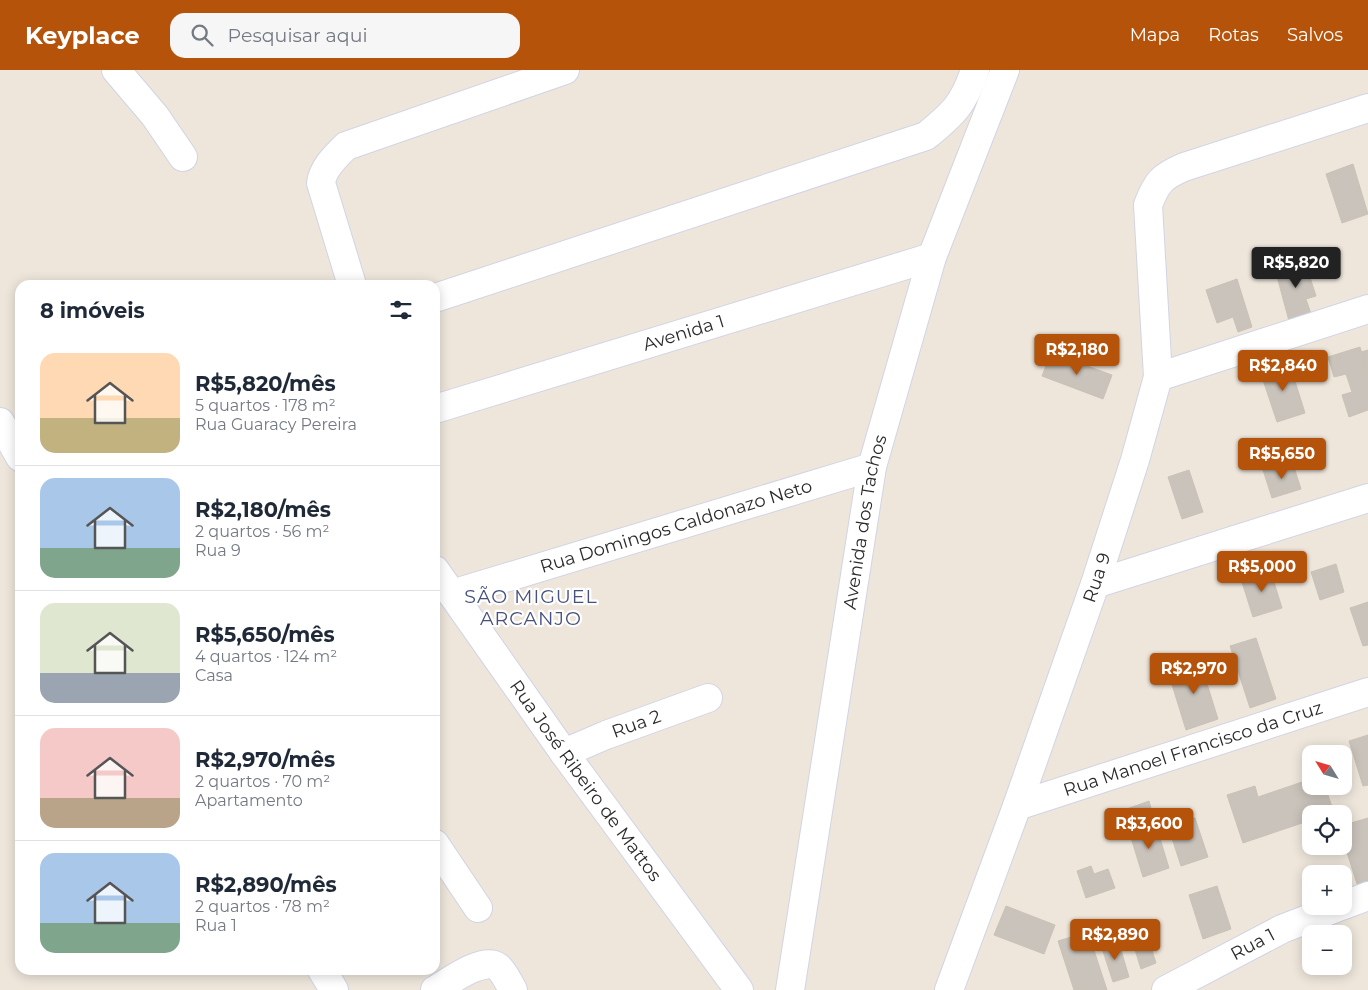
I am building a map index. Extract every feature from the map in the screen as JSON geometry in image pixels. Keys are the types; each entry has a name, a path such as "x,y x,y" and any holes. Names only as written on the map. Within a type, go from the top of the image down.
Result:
{"street":[{"path":"116,70 155,116 183,157"},
{"path":"350,280 321,183 322,174 346,146 565,70"},
{"path":"440,296 926,136 954,113 970,85 975,70"},
{"name":"Avenida dos Tachos","path":"790,990 872,468 932,257 1005,70"},
{"name":"Rua 9","path":"949,990 1017,806 1095,584 1135,460 1158,376 1148,205 1155,187 1165,175 1184,167 1368,108"},
{"name":"Avenida 1","path":"440,407 932,257"},
{"path":"1158,376 1368,309"},
{"name":"Rua Domingos Caldonazo Neto","path":"452,594 872,468"},
{"path":"1095,584 1368,498"},
{"name":"Rua José Ribeiro de Mattos","path":"440,577 564,754 739,990"},
{"name":"Rua Manoel Francisco da Cruz","path":"1017,806 1368,692"},
{"name":"Rua 2","path":"564,754 606,735 708,698"},
{"path":"440,851 478,908"},
{"name":"Rua 1","path":"1352,902 1368,896"},
{"name":"Rua 1","path":"1166,990 1282,929 1319,915"},
{"path":"435,990 478,966 490,963 499,968 513,990"},
{"path":"325,975 334,990"}],"building":[{"path":"1353,164 1368,214 1342,223 1326,174"},
{"path":"1304,259 1316,296 1306,299 1311,314 1289,321 1275,269"},
{"path":"1237,279 1252,327 1238,332 1233,317 1217,323 1206,290"},
{"path":"1360,347 1368,373 1368,410 1349,417 1342,395 1352,392 1346,374 1334,377 1328,357"},
{"path":"1368,350 1368,373 1361,352"},
{"path":"1051,353 1112,375 1103,399 1042,376"},
{"path":"1289,362 1305,413 1277,422 1260,371"},
{"path":"1292,461 1301,489 1272,498 1263,470"},
{"path":"1189,470 1203,512 1182,519 1168,477"},
{"path":"1336,564 1344,592 1320,600 1311,572"},
{"path":"1270,569 1282,608 1253,617 1241,579"},
{"path":"1368,602 1368,645 1363,646 1350,608"},
{"path":"1256,638 1276,699 1250,708 1230,646"},
{"path":"1198,655 1218,719 1186,730 1170,678 1186,673 1182,660"},
{"path":"1368,735 1368,785 1363,786 1352,745 1349,741"},
{"path":"1302,782 1302,795 1328,795 1331,805 1302,805 1302,823 1243,843 1227,795 1255,786 1258,797"},
{"path":"1149,801 1154,818 1129,827 1124,810"},
{"path":"1195,818 1208,857 1181,866 1168,826"},
{"path":"1368,818 1368,881 1357,884 1348,855 1352,855 1352,823"},
{"path":"1155,822 1169,868 1143,877 1129,831"},
{"path":"1091,866 1094,874 1108,869 1115,888 1086,898 1077,871"},
{"path":"1217,886 1231,929 1203,939 1189,895"},
{"path":"1006,906 1055,925 1044,954 994,935"},
{"path":"1145,929 1156,963 1141,969 1130,934"},
{"path":"1088,932 1107,990 1074,990 1058,941"},
{"path":"1118,940 1129,977 1113,982 1101,945"}],"district":[{"name":"SÃO MIGUEL ARCANJO","path":"531,607"}]}
